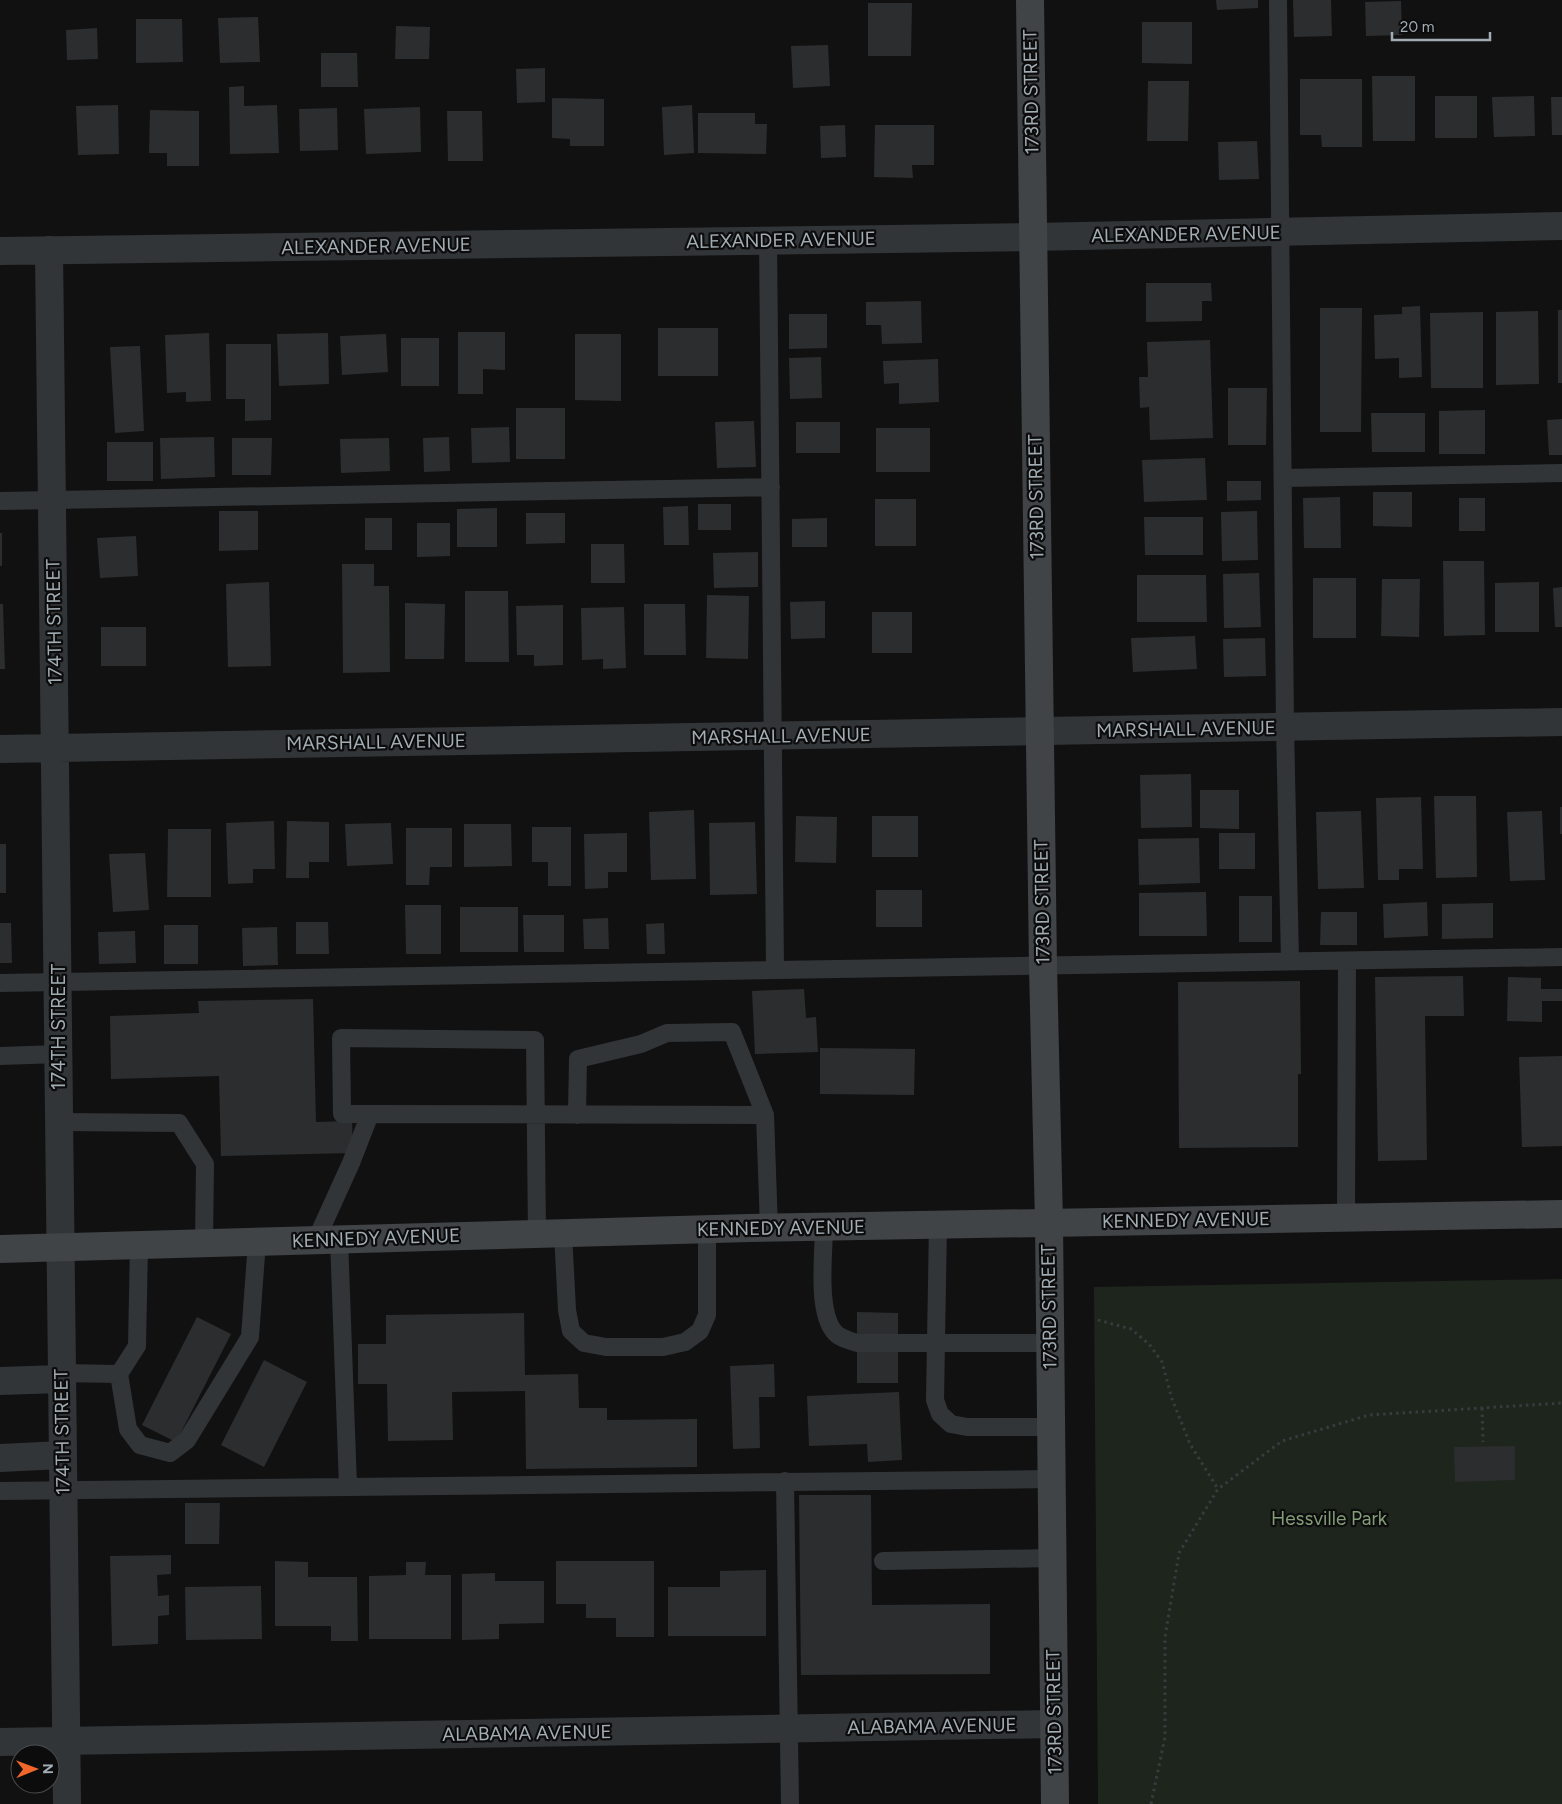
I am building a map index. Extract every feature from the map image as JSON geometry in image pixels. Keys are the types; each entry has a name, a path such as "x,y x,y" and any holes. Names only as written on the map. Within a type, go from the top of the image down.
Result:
{"street":[{"name":"173RD STREET","path":"1030,0 1042,966 1049,1222 1055,1804"},
{"name":"ALEXANDER AVENUE","path":"0,251 1032,237 1562,226"},
{"name":"174TH STREET","path":"49,250 67,1804"},
{"name":"MARSHALL AVENUE","path":"0,749 1562,722"},
{"name":"KENNEDY AVENUE","path":"0,1248 707,1229 1562,1214"},
{"path":"0,1381 61,1376"},
{"path":"0,1458 62,1455"},
{"name":"ALABAMA AVENUE","path":"0,1742 1054,1724"}],"lane":[{"path":"1278,0 1285,727 1290,962"},
{"path":"768,240 775,970"},
{"path":"1283,478 1562,473"},
{"path":"0,501 771,487"},
{"path":"0,983 1562,957"},
{"path":"1346,1218 1347,960"},
{"path":"577,1115 578,1059 641,1044 667,1033 732,1032 765,1115 769,1228"},
{"path":"707,1229 707,1315 700,1331 685,1342 664,1347 606,1348 584,1343 571,1331 550,1233 537,1115 535,1040 341,1038 342,1114 537,1115 765,1115"},
{"path":"0,1056 59,1054"},
{"path":"348,1486 328,1240 351,1164 370,1114"},
{"path":"59,1122 179,1123 205,1164 204,1243"},
{"path":"938,1224 936,1400 940,1414 951,1424 968,1427 1051,1427"},
{"path":"824,1227 823,1302 827,1322 838,1336 857,1343 1050,1343"},
{"path":"139,1245 136,1346 118,1374 128,1429 140,1444 170,1453 187,1440 250,1337 258,1241"},
{"path":"61,1376 118,1374"},
{"path":"0,1491 1051,1479"},
{"path":"785,1481 790,1804"},
{"path":"883,1561 1052,1558"}],"path":[{"path":"1098,1320 1131,1329 1149,1344 1162,1362 1172,1399 1190,1444 1218,1488"},
{"path":"1151,1804 1165,1738 1165,1637 1179,1553 1218,1488 1282,1441 1369,1415 1562,1403"},
{"path":"1482,1408 1483,1442"}],"green space":[{"name":"Hessville Park","path":"1562,1279 1562,1804 1098,1804 1094,1287"}],"building":[{"path":"1216,0 1258,0 1258,8 1217,10"},
{"path":"1293,0 1331,0 1332,36 1294,37"},
{"path":"1401,1 1402,35 1366,36 1365,2"},
{"path":"868,3 912,3 911,56 868,56"},
{"path":"258,17 260,62 220,63 218,18"},
{"path":"136,19 182,19 183,62 136,63"},
{"path":"1142,22 1192,22 1192,64 1142,63"},
{"path":"396,26 430,27 429,59 395,59"},
{"path":"97,28 98,59 67,60 66,30"},
{"path":"828,45 830,86 793,88 791,46"},
{"path":"321,53 357,53 358,87 321,87"},
{"path":"545,68 545,102 517,103 516,69"},
{"path":"1372,76 1415,76 1415,141 1373,141"},
{"path":"1300,79 1362,79 1362,147 1322,147 1321,135 1300,135"},
{"path":"1148,81 1189,81 1188,141 1147,141"},
{"path":"244,86 244,106 277,105 279,153 230,154 229,87"},
{"path":"1435,96 1477,96 1477,138 1435,138"},
{"path":"1534,96 1535,136 1494,137 1492,97"},
{"path":"1551,97 1562,97 1562,135 1552,135"},
{"path":"552,98 604,99 604,146 570,146 570,139 552,138"},
{"path":"118,105 119,154 78,155 76,106"},
{"path":"692,105 694,153 664,155 662,107"},
{"path":"420,107 421,152 366,154 364,109"},
{"path":"337,108 338,150 300,151 299,109"},
{"path":"150,110 199,111 199,166 167,166 167,153 149,153"},
{"path":"447,111 482,111 483,161 448,161"},
{"path":"698,113 755,113 755,124 767,124 766,154 698,153"},
{"path":"845,125 846,157 821,158 820,126"},
{"path":"875,125 934,125 934,165 912,165 913,178 874,177"},
{"path":"1257,141 1259,179 1219,180 1218,142"},
{"path":"1146,283 1211,283 1212,301 1202,301 1202,321 1146,322"},
{"path":"921,301 922,343 882,344 881,325 866,325 866,302"},
{"path":"1420,306 1422,377 1399,378 1399,358 1375,359 1374,315 1402,314 1402,307"},
{"path":"1320,308 1362,308 1361,432 1320,432"},
{"path":"1558,310 1562,310 1562,383 1558,383"},
{"path":"1538,311 1539,384 1496,385 1496,312"},
{"path":"1483,312 1483,388 1431,388 1430,313"},
{"path":"789,314 827,314 827,348 789,349"},
{"path":"658,328 718,328 718,376 658,376"},
{"path":"458,332 505,332 505,370 483,369 483,394 458,394"},
{"path":"209,333 211,401 186,402 186,392 167,393 165,335"},
{"path":"328,333 329,384 279,386 277,334"},
{"path":"386,334 388,372 342,375 340,336"},
{"path":"575,334 621,334 621,401 575,400"},
{"path":"401,338 439,338 439,386 401,386"},
{"path":"1210,340 1213,438 1150,440 1149,407 1140,408 1139,377 1148,377 1147,342"},
{"path":"226,344 271,344 271,420 245,421 245,399 226,399"},
{"path":"140,346 144,431 115,433 110,347"},
{"path":"821,357 822,398 790,399 789,358"},
{"path":"938,359 939,402 899,404 899,383 884,384 883,361"},
{"path":"1228,388 1267,388 1266,445 1228,445"},
{"path":"516,408 565,408 565,459 516,459"},
{"path":"1485,410 1485,454 1439,454 1439,411"},
{"path":"1371,413 1425,413 1425,452 1372,452"},
{"path":"1562,419 1562,455 1549,455 1547,420"},
{"path":"754,421 756,467 717,468 715,422"},
{"path":"796,422 840,422 840,453 796,453"},
{"path":"509,427 510,462 472,463 471,428"},
{"path":"876,428 930,428 930,472 876,472"},
{"path":"214,437 215,477 161,479 160,438"},
{"path":"449,437 450,471 424,472 423,438"},
{"path":"232,438 272,438 271,475 232,475"},
{"path":"389,438 390,471 341,473 340,439"},
{"path":"107,442 153,442 153,481 107,481"},
{"path":"1205,458 1207,500 1144,502 1142,460"},
{"path":"1227,481 1261,481 1261,500 1227,501"},
{"path":"1373,492 1412,492 1412,527 1373,526"},
{"path":"1340,497 1341,548 1304,548 1303,498"},
{"path":"1459,498 1485,498 1485,531 1459,531"},
{"path":"875,499 916,499 916,546 875,546"},
{"path":"698,504 731,504 731,530 698,530"},
{"path":"688,506 689,545 664,545 663,507"},
{"path":"497,508 497,547 457,547 457,509"},
{"path":"219,511 258,511 258,550 219,551"},
{"path":"1257,511 1258,560 1222,561 1221,512"},
{"path":"526,513 565,513 565,543 526,544"},
{"path":"1144,517 1203,517 1203,555 1145,555"},
{"path":"365,518 392,518 392,550 365,550"},
{"path":"827,518 827,547 792,547 792,519"},
{"path":"417,523 450,523 450,556 417,557"},
{"path":"0,533 2,533 2,566 0,566"},
{"path":"136,536 138,576 100,578 97,538"},
{"path":"591,544 624,544 625,583 591,583"},
{"path":"758,552 758,587 714,588 713,553"},
{"path":"1443,561 1484,561 1485,635 1444,636"},
{"path":"342,564 374,564 374,586 389,586 390,672 343,673"},
{"path":"1259,573 1261,627 1224,628 1223,574"},
{"path":"1137,575 1206,575 1207,622 1137,622"},
{"path":"1313,578 1356,578 1356,638 1313,638"},
{"path":"1382,579 1420,579 1419,637 1381,636"},
{"path":"269,582 271,666 228,667 226,584"},
{"path":"1539,582 1539,632 1495,632 1495,583"},
{"path":"1562,587 1562,627 1555,627 1553,588"},
{"path":"465,591 508,591 509,662 465,662"},
{"path":"707,595 749,596 748,659 706,658"},
{"path":"825,601 825,638 791,639 790,602"},
{"path":"405,603 445,604 444,659 405,659"},
{"path":"0,604 3,604 5,669 0,669"},
{"path":"644,604 685,604 686,655 644,655"},
{"path":"563,605 563,665 534,666 534,655 517,655 516,606"},
{"path":"624,607 626,668 603,669 603,659 582,660 581,608"},
{"path":"872,612 912,612 912,653 872,653"},
{"path":"101,627 146,627 146,666 101,666"},
{"path":"1195,636 1197,669 1133,672 1131,638"},
{"path":"1265,638 1266,676 1224,677 1223,639"},
{"path":"1191,774 1192,827 1141,828 1140,775"},
{"path":"1200,790 1239,790 1239,829 1200,828"},
{"path":"1434,796 1476,796 1477,877 1436,878"},
{"path":"1421,797 1423,869 1399,869 1399,880 1378,880 1376,798"},
{"path":"1560,807 1562,807 1562,834 1560,834"},
{"path":"694,810 696,879 651,880 649,812"},
{"path":"1361,811 1364,888 1318,889 1316,812"},
{"path":"1542,811 1545,880 1510,881 1507,812"},
{"path":"796,816 837,817 836,863 795,862"},
{"path":"872,816 918,816 918,857 872,857"},
{"path":"274,821 275,869 253,869 253,883 228,884 226,823"},
{"path":"287,821 329,822 329,862 309,862 309,878 286,878"},
{"path":"755,822 757,894 710,895 709,823"},
{"path":"391,823 393,864 347,866 345,824"},
{"path":"464,824 511,824 512,866 464,867"},
{"path":"532,827 571,827 571,886 548,886 548,862 532,862"},
{"path":"406,828 452,828 452,867 430,867 429,885 406,885"},
{"path":"168,829 211,829 211,897 167,897"},
{"path":"627,833 627,872 608,872 608,888 585,889 584,834"},
{"path":"1219,833 1255,833 1255,869 1219,869"},
{"path":"1199,838 1200,883 1139,885 1138,839"},
{"path":"0,844 6,844 6,893 0,893"},
{"path":"145,853 149,910 113,912 109,854"},
{"path":"876,890 922,890 922,927 876,927"},
{"path":"1206,892 1207,936 1139,936 1139,893"},
{"path":"1239,896 1272,896 1272,942 1239,942"},
{"path":"1427,902 1428,936 1384,938 1383,904"},
{"path":"1493,903 1493,938 1442,939 1442,904"},
{"path":"405,905 441,905 441,954 406,954"},
{"path":"460,907 518,907 518,952 460,952"},
{"path":"1321,912 1357,912 1357,945 1320,945"},
{"path":"523,915 564,915 564,952 524,952"},
{"path":"608,918 609,949 584,949 583,919"},
{"path":"296,922 328,922 329,954 296,954"},
{"path":"0,923 11,923 12,963 0,963"},
{"path":"664,923 665,954 647,954 646,924"},
{"path":"164,925 198,925 198,964 164,964"},
{"path":"277,927 278,965 243,966 242,928"},
{"path":"135,931 136,963 99,964 98,932"},
{"path":"1463,976 1464,1016 1425,1016 1427,1160 1378,1161 1375,977"},
{"path":"1508,977 1541,978 1541,989 1562,989 1562,1001 1542,1001 1542,1022 1507,1021"},
{"path":"1300,981 1301,1074 1298,1074 1298,1147 1179,1148 1178,982"},
{"path":"804,989 806,1018 816,1017 818,1052 755,1054 752,991"},
{"path":"313,999 316,1122 352,1121 353,1153 221,1156 219,1076 111,1079 110,1016 199,1013 198,1001"},
{"path":"820,1048 915,1049 914,1095 820,1094"},
{"path":"1562,1056 1562,1146 1522,1147 1519,1057"},
{"path":"857,1312 898,1313 898,1383 857,1383"},
{"path":"524,1313 525,1375 578,1374 579,1408 607,1408 607,1420 697,1419 697,1467 526,1469 525,1391 452,1392 453,1440 388,1441 387,1384 358,1384 358,1344 386,1344 386,1315"},
{"path":"197,1317 231,1334 176,1442 142,1425"},
{"path":"264,1360 307,1382 264,1467 221,1445"},
{"path":"774,1364 775,1397 759,1397 760,1448 733,1449 730,1366"},
{"path":"899,1392 902,1460 868,1462 867,1444 809,1446 807,1396"},
{"path":"1515,1446 1515,1480 1455,1482 1454,1447"},
{"path":"799,1495 871,1495 872,1605 990,1604 990,1674 801,1675"},
{"path":"185,1503 220,1503 219,1544 185,1544"},
{"path":"171,1555 171,1574 157,1575 158,1596 169,1595 169,1615 158,1616 158,1644 112,1646 110,1556"},
{"path":"275,1561 308,1562 308,1577 357,1577 358,1641 331,1641 331,1626 275,1626"},
{"path":"556,1561 654,1561 654,1637 616,1637 616,1618 586,1618 586,1604 556,1604"},
{"path":"406,1562 426,1562 425,1575 451,1575 451,1639 369,1639 369,1576 406,1575"},
{"path":"766,1570 766,1636 668,1636 668,1587 720,1587 720,1571"},
{"path":"495,1573 495,1581 544,1581 544,1623 499,1624 499,1639 462,1640 462,1574"},
{"path":"261,1586 262,1639 186,1640 185,1587"}]}
